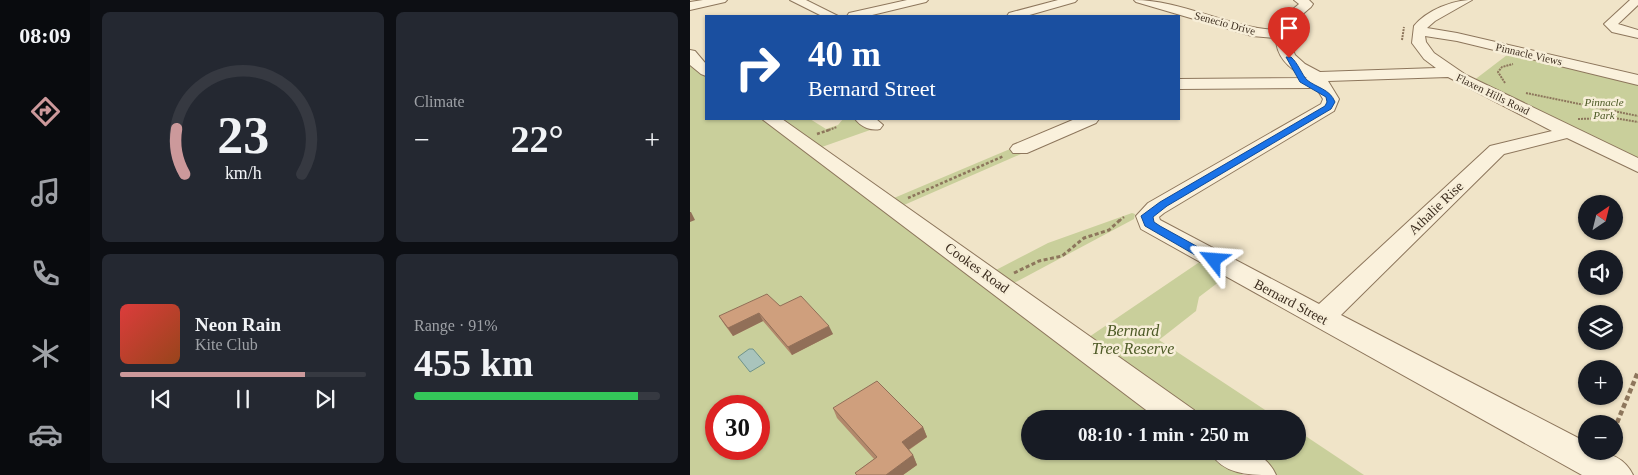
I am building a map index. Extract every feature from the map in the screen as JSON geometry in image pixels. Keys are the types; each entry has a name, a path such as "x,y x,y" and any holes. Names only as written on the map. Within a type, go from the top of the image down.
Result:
{"street":[{"path":"690,4 704,0"},
{"path":"690,4 721,0"},
{"path":"796,0 830,15"},
{"path":"857,15 922,0"},
{"path":"1017,15 1072,0"},
{"name":"Senecio Drive","path":"1140,0 1178,14 1257,32 1282,34"},
{"path":"1419,31 1431,18 1466,0"},
{"path":"1637,0 1612,22 1607,29 1638,34"},
{"path":"1308,1 1306,5 1285,23 1282,34 1284,50 1313,80"},
{"name":"Flaxen Hills Road","path":"1419,31 1419,43 1423,50 1446,70 1638,166"},
{"name":"Pinnacle Views","path":"1419,31 1457,37 1638,80"},
{"path":"690,54 694,61 705,70"},
{"path":"1180,84 1258,83 1446,70"},
{"name":"Bernard Street","path":"1313,80 1330,105 1325,110 1156,208 1147,216 1146,220 1156,229 1615,475"},
{"name":"Cookes Road","path":"772,120 892,205 1170,410"},
{"path":"1016,150 1088,120"},
{"name":"Athalie Rise","path":"1322,318 1497,150 1562,128"},
{"path":"1238,460 1258,475"}],"path":[{"path":"1510,86 1501,79 1498,72 1502,67 1520,64"},
{"path":"1518,90 1541,97 1638,116"},
{"path":"1562,128 1582,118 1614,118 1638,122"},
{"path":"892,205 1016,150"},
{"path":"1009,276 1038,261 1062,256 1084,238 1109,230 1124,217"},
{"path":"1620,415 1637,375"}],"green space":[{"name":"Pinnacle Park","path":"1511,52 1638,82 1638,159 1473,81"},
{"path":"690,63 705,75 705,120 765,120 1155,410 1021,410 1021,460 1223,460 1243,475 690,475"},
{"path":"779,120 812,120 826,129 838,125 842,120 859,120 873,129 819,148"},
{"path":"1010,149 1021,154 904,205 894,198"},
{"path":"1132,213 1135,214 1134,219 1014,283 996,270 1048,243"},
{"name":"Bernard Tree Reserve","path":"1201,261 1228,275 1199,297 1196,311 1159,340 1265,410 1185,410 1089,337"},
{"path":"1306,436 1364,475 1275,475 1254,460 1306,460"}],"water":[{"path":"749,349 753,349 765,363 750,372 738,357"}],"building":[{"path":"767,294 780,306 801,296 829,326 788,347 759,313 728,328 719,316"},
{"path":"877,381 923,427 902,442 913,455 886,475 857,475 855,473 877,457 833,408"}],"route":[{"path":"1214,260 1156,229 1146,220 1147,216 1163,204 1325,110 1330,105 1331,99 1329,95 1303,80 1296,65 1289,58"}]}
